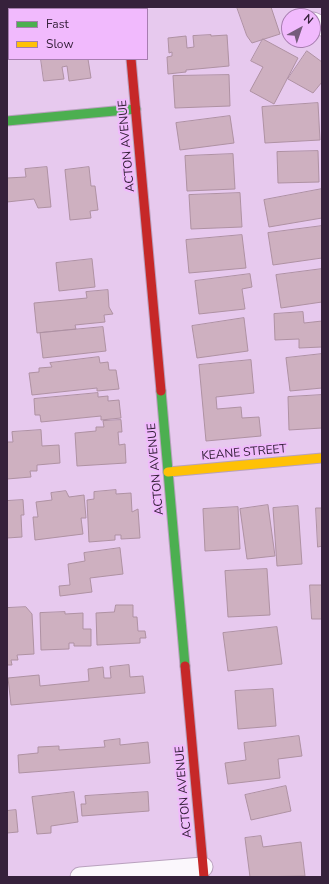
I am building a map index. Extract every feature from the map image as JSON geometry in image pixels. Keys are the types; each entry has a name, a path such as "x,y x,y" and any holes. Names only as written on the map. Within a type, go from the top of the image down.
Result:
{"street":[{"name":"ACTON AVENUE","path":"131,60 203,872"},
{"path":"7,121 136,109"},
{"name":"KEANE STREET","path":"168,472 322,458"},
{"path":"80,877 203,872"}],"building":[{"path":"52,7 77,7 77,8"},
{"path":"237,7 271,7 280,34 252,43 247,36"},
{"path":"227,35 229,66 186,70 186,72 168,74 167,57 172,56 172,52 169,53 168,38 186,36 187,48 194,47 193,36"},
{"path":"263,39 298,58 274,104 250,91 263,67 251,61"},
{"path":"307,51 322,62 322,82 313,93 288,79"},
{"path":"41,60 88,60 91,78 69,81 67,66 62,67 64,79 44,81"},
{"path":"229,75 230,106 175,108 173,76"},
{"path":"318,103 320,140 265,143 262,107"},
{"path":"230,116 234,143 180,150 176,123"},
{"path":"318,151 319,182 278,183 277,152"},
{"path":"233,154 235,189 187,191 185,156"},
{"path":"47,167 51,207 38,208 34,199 7,202 7,178 26,177 25,169"},
{"path":"89,167 91,186 95,186 98,210 90,211 91,218 70,220 65,170"},
{"path":"322,189 322,218 269,227 264,200"},
{"path":"240,193 242,227 191,229 189,195"},
{"path":"322,226 322,258 273,265 268,233"},
{"path":"242,235 246,268 189,273 186,240"},
{"path":"92,259 95,287 59,291 56,263"},
{"path":"322,269 322,302 281,308 276,275"},
{"path":"250,274 252,287 242,289 245,309 199,314 195,281"},
{"path":"108,290 109,307 113,314 104,315 105,322 75,325 76,329 37,333 34,303 87,298 86,292"},
{"path":"303,312 304,323 322,321 322,347 299,348 299,339 275,340 274,314"},
{"path":"244,318 248,351 197,358 192,326"},
{"path":"103,327 106,351 43,358 40,333"},
{"path":"322,354 322,388 290,391 286,358"},
{"path":"99,357 100,363 108,362 109,370 116,370 119,389 97,391 97,388 32,395 29,373 39,372 39,368 52,367 50,363"},
{"path":"251,360 254,393 216,397 217,409 241,407 242,418 259,417 261,436 206,441 199,365"},
{"path":"98,393 98,397 108,396 108,401 119,400 121,418 101,420 101,416 41,422 40,415 35,415 34,399"},
{"path":"322,395 322,428 289,430 288,397"},
{"path":"121,420 122,432 118,432 119,445 125,444 126,463 77,466 75,433 96,431 96,427 104,427 103,421"},
{"path":"41,430 42,446 59,445 60,463 37,465 37,471 30,471 31,477 7,479 7,442 13,442 12,432"},
{"path":"116,490 116,494 131,493 132,512 138,509 140,538 121,539 121,535 115,535 115,540 89,542 87,500 94,499 94,492"},
{"path":"66,491 69,497 84,495 86,518 81,518 83,534 35,540 33,517 38,517 36,502 52,500 51,493"},
{"path":"23,500 24,515 21,515 22,537 7,538 7,501"},
{"path":"268,505 275,556 247,559 240,509"},
{"path":"298,506 302,564 277,566 273,508"},
{"path":"238,507 240,549 205,551 203,509"},
{"path":"316,508 322,508 322,546 318,547"},
{"path":"120,548 123,574 90,578 92,592 60,596 59,586 70,585 68,564 85,561 84,553"},
{"path":"267,569 270,615 228,617 225,571"},
{"path":"310,585 322,585 322,619 312,619"},
{"path":"116,605 133,605 133,617 137,617 138,631 145,631 146,638 140,638 140,643 97,645 96,613 114,612"},
{"path":"26,607 32,614 34,654 17,655 18,660 11,660 12,665 7,665 7,608"},
{"path":"65,612 65,614 83,613 83,629 91,629 91,646 74,646 74,643 69,643 69,649 41,650 40,613"},
{"path":"277,627 282,664 228,671 223,633"},
{"path":"129,665 130,677 143,676 145,693 11,705 8,678 39,675 40,686 89,681 88,669 103,667 104,678 111,678 110,667"},
{"path":"273,689 276,726 238,729 235,691"},
{"path":"299,736 302,756 278,759 280,778 228,784 225,763 246,760 244,743"},
{"path":"120,739 120,745 148,742 150,763 19,773 18,755 38,753 38,747 59,746 59,750 105,747 104,741"},
{"path":"286,786 291,811 251,820 245,795"},
{"path":"74,792 78,822 51,826 51,833 37,834 32,797"},
{"path":"148,792 149,811 82,816 81,804 86,804 85,796"},
{"path":"16,810 18,832 7,833 7,811"},
{"path":"261,836 263,847 301,842 305,876 250,877 245,838"}],"traffic: fast":[{"path":"7,121 136,109"},
{"path":"161,391 185,666"}],"traffic: slow":[{"path":"168,472 322,458"}],"traffic: jam":[{"path":"131,60 161,391"},
{"path":"185,666 204,877"}]}
